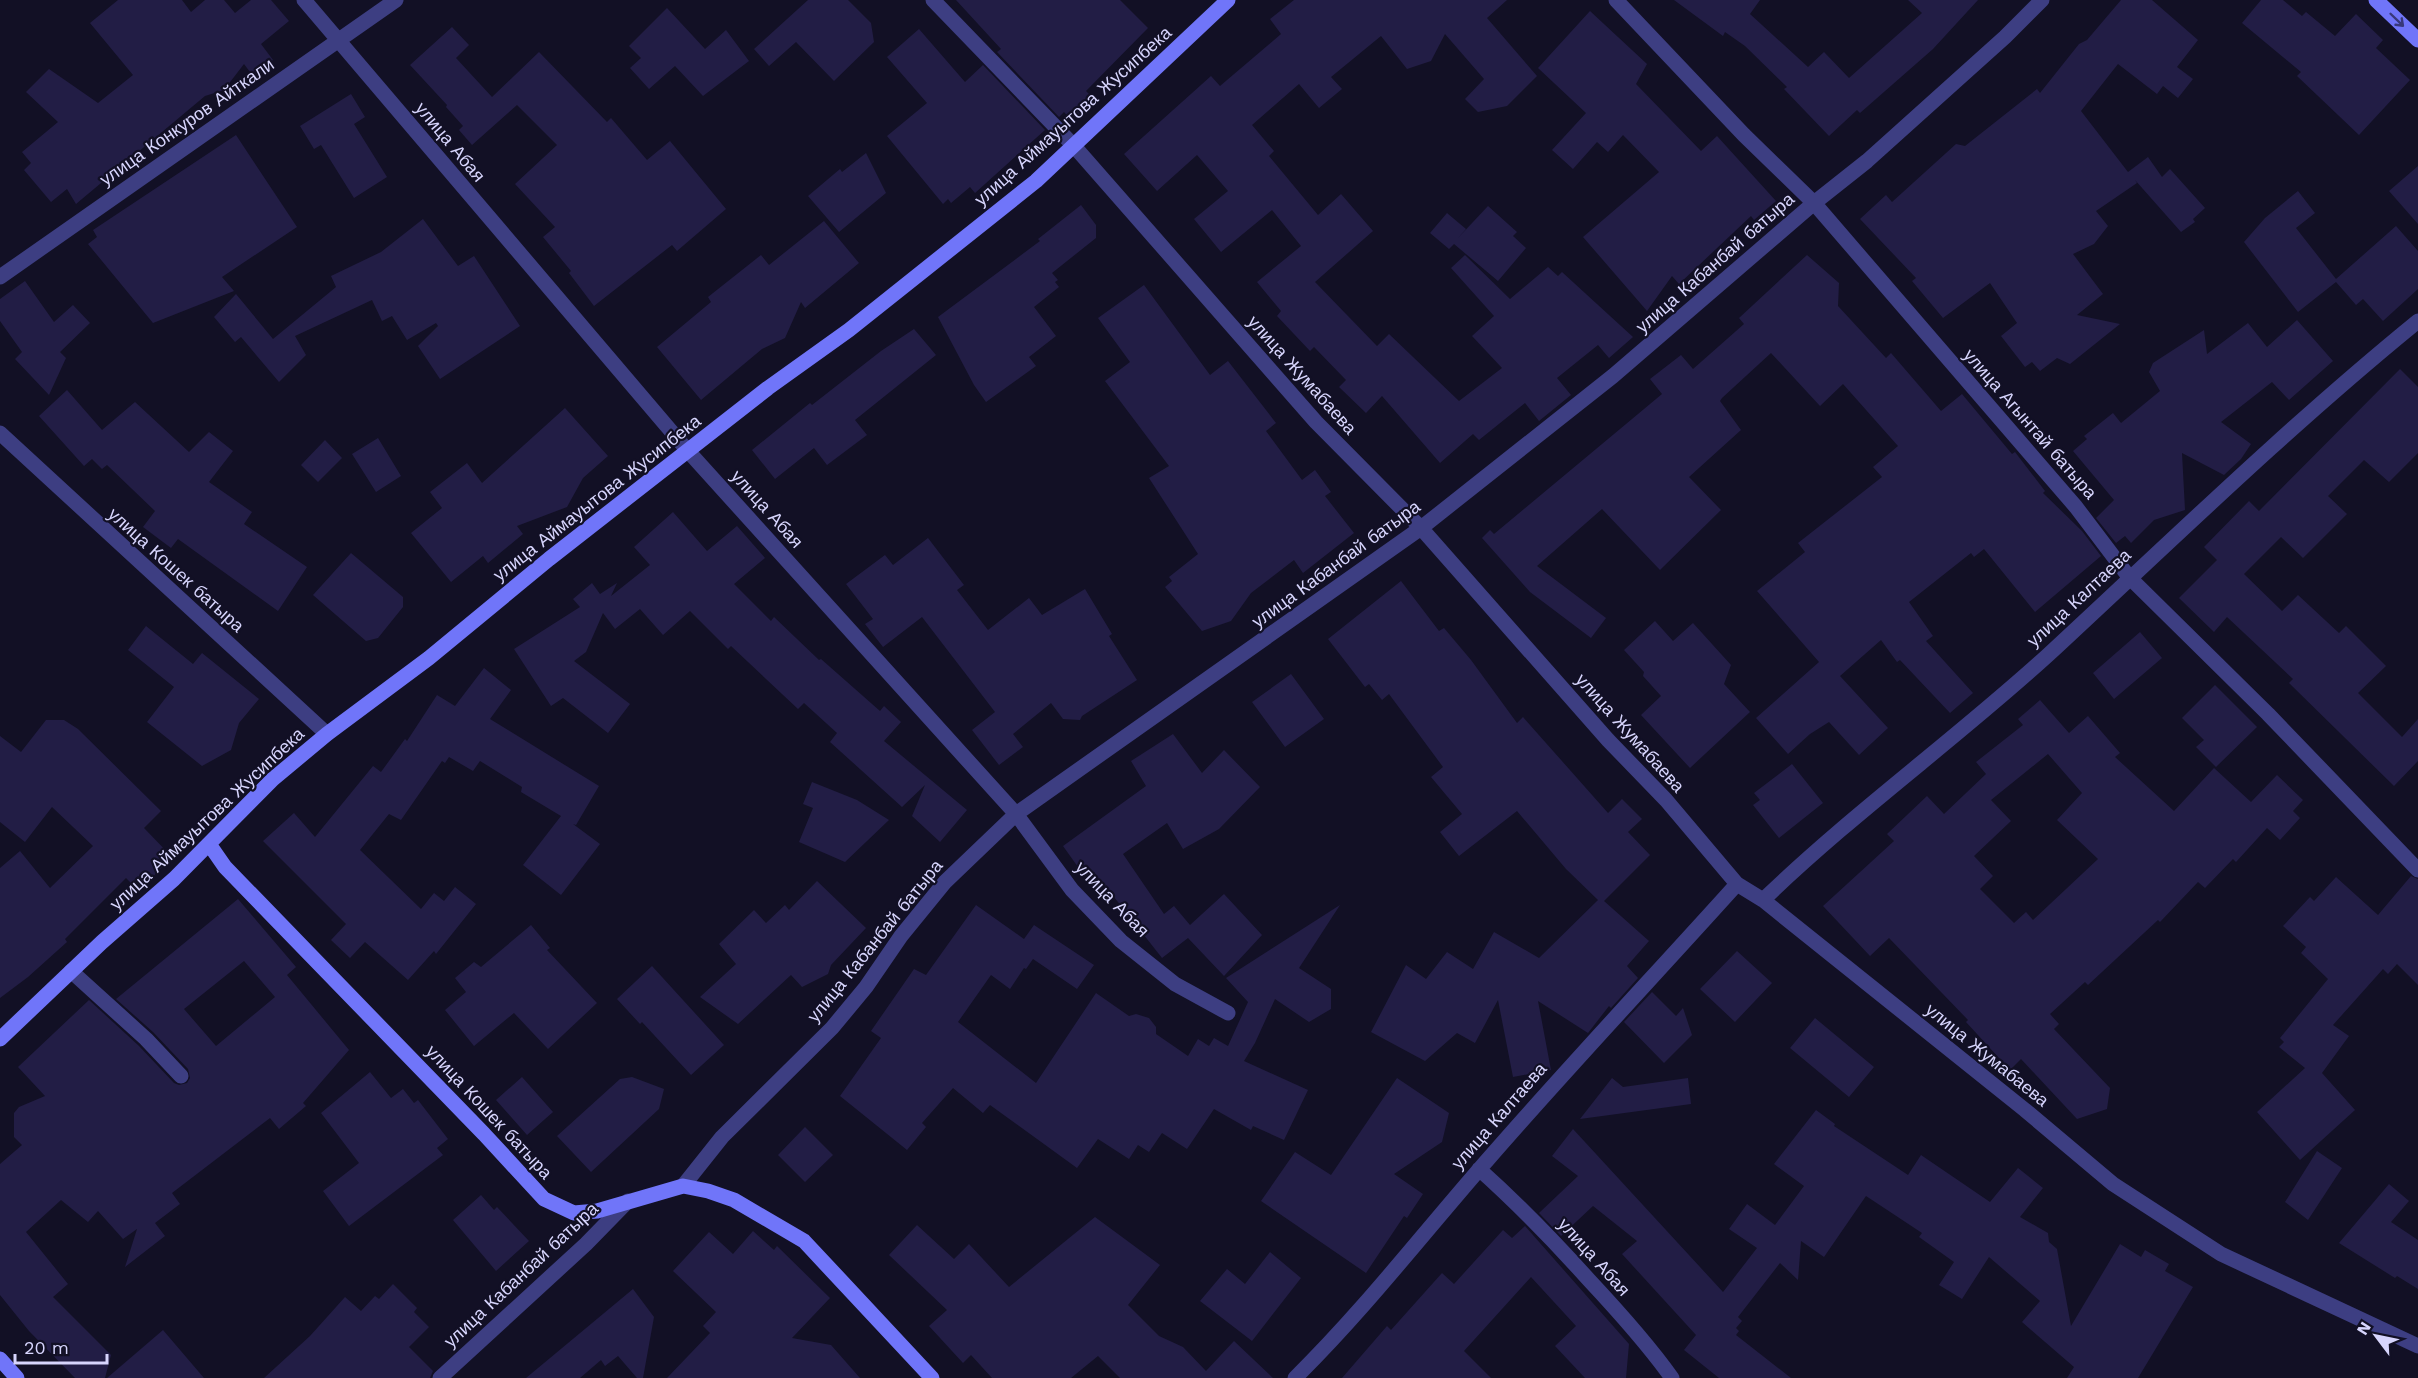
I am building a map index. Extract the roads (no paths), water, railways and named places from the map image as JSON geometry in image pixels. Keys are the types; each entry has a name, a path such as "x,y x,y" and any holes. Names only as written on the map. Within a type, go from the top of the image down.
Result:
{"street":[{"name":"улица Абая","path":"304,0 688,451 1016,814 1072,890 1122,941 1175,984 1228,1013"},
{"name":"улица Конкуров Айткали","path":"0,277 396,0"},
{"name":"улица Жумабаева","path":"933,0 1074,146 1316,422 1421,528 1608,740 1666,800 1737,884 1763,900 2025,1110 2112,1184 2221,1254 2418,1346"},
{"name":"улица Аймауытова Жусипбека","path":"0,1039 71,971 174,879 273,779 327,734 429,658 549,559 1036,181 1228,0"},
{"name":"улица Агынтай батыра","path":"1616,0 1744,135 1814,203 2076,507 2129,577 2268,714 2418,870"},
{"name":"улица Кабанбай батыра","path":"683,1186 722,1137 832,1028 945,882 1016,814 1421,528 1614,376 1814,203 1867,161 2005,37 2042,0"},
{"path":"2376,0 2418,40"},
{"name":"улица Калтаева","path":"1763,900 1822,846 2047,656 2129,577 2344,381 2418,321"},
{"name":"улица Кошек батыра","path":"0,433 327,734"},
{"name":"улица Кошек батыра","path":"209,844 225,867 544,1199 574,1213 597,1211 683,1186 734,1200 804,1241 932,1378"},
{"name":"улица Калтаева","path":"1295,1378 1326,1347 1386,1279 1479,1168 1578,1056 1737,884"},
{"path":"71,971 146,1039 181,1076"},
{"name":"улица Абая","path":"1479,1168 1526,1211 1656,1355 1672,1378"},
{"name":"улица Кабанбай батыра","path":"440,1378 586,1244 628,1201"},
{"path":"0,1359 17,1378"}]}
